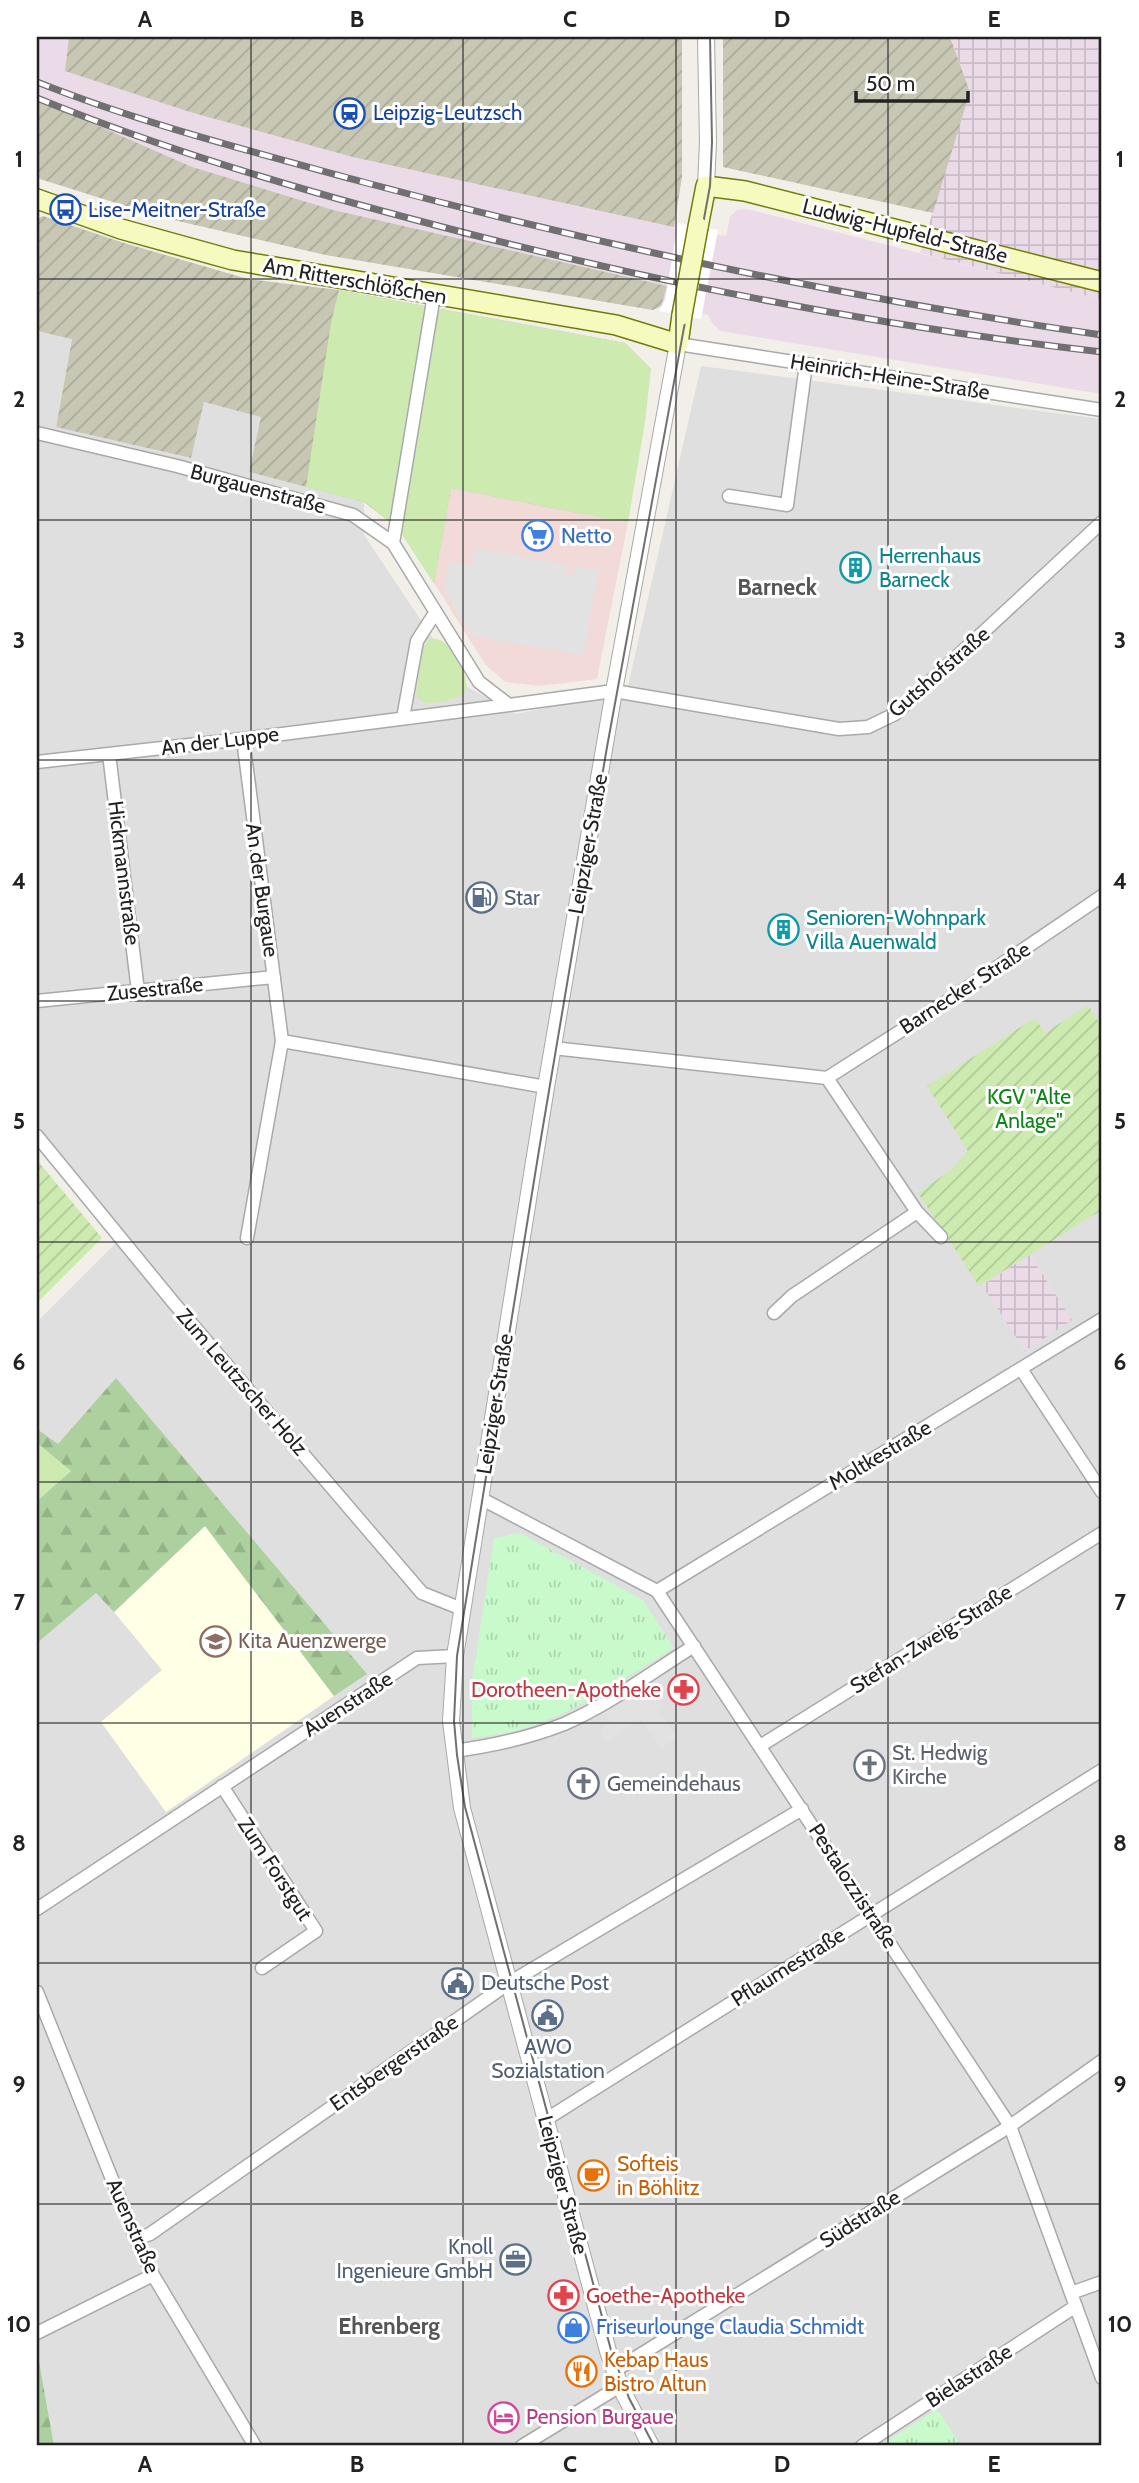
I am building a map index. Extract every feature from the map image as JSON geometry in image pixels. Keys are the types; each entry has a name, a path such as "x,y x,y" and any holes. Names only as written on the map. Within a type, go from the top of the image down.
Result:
{"main road":[{"path":"678,344 706,186"},
{"name":"Ludwig-Hupfeld-Straße","path":"706,186 746,191 1102,282"},
{"name":"Am Ritterschlößchen","path":"37,199 121,229 233,260 616,325 678,344"}],"street":[{"path":"706,37 706,186"},
{"path":"393,542 434,295"},
{"name":"Heinrich-Heine-Straße","path":"678,344 1102,410"},
{"name":"Leipziger Straße","path":"651,2446 614,2371 462,1808 454,1751 452,1696 462,1609 546,1087 614,691 678,344"},
{"path":"729,496 787,505 806,364"},
{"name":"Burgauenstraße","path":"37,433 177,467 353,515 393,542 479,682 509,705"},
{"name":"Gutshofstraße","path":"614,691 839,729 868,727 895,714 1102,522"},
{"path":"435,613 417,641 403,718 614,691"},
{"name":"An der Luppe","path":"37,762 403,718"},
{"name":"An der Burgaue","path":"243,739 282,1041 247,1238"},
{"name":"Hickmannstraße","path":"109,754 138,991"},
{"name":"Barnecker Straße","path":"827,1078 946,1002 1102,896"},
{"name":"Zusestraße","path":"37,1001 274,977"},
{"path":"282,1041 546,1087"},
{"path":"553,1048 827,1078 917,1212 941,1237"},
{"name":"Zum Leutzscher Holz","path":"37,1136 173,1302 422,1593 462,1609"},
{"path":"774,1313 792,1296 917,1212"},
{"name":"Moltkestraße","path":"657,1591 1102,1319"},
{"path":"1021,1369 1102,1492"},
{"name":"Pestalozzistraße","path":"480,1499 657,1591 1010,2126 1102,2378"},
{"name":"Stefan-Zweig-Straße","path":"760,1746 1102,1532"},
{"path":"454,1751 505,1743 565,1723 694,1646"},
{"name":"Auenstraße","path":"37,1909 417,1658 455,1656"},
{"name":"Pflaumestraße","path":"545,2120 1102,1770"},
{"name":"Zum Forstgut","path":"222,1786 316,1931 262,1968"},
{"name":"Entsbergerstraße","path":"136,2239 150,2234 509,1983 802,1809"},
{"name":"Auenstraße","path":"37,1992 153,2275 255,2446"},
{"name":"Südstraße","path":"614,2371 1010,2126 1102,2061"},
{"path":"37,2333 153,2275"},
{"path":"1071,2292 1102,2282"},
{"name":"Bielastraße","path":"862,2446 1076,2306"},
{"path":"522,2446 620,2386"}],"shaded area":[{"path":"37,37 682,37 682,176 674,229 726,236 730,217 737,210 747,209 1102,300 1102,394 720,331 708,315 661,306 653,310 326,255 161,217 37,178"},
{"path":"69,37 682,37 682,176 674,227 353,157 190,112 65,71"},
{"path":"723,37 950,37 970,92 933,213 723,167"},
{"path":"950,37 1102,37 1102,300 920,253 970,92"},
{"path":"37,99 192,167 333,210 667,286 661,306 653,310 326,255 161,217 37,178"},
{"path":"43,216 248,279 339,290 625,343 651,369 587,515 451,488 434,583 398,528 364,502 249,472 261,417 204,402 191,458 56,427 72,339 37,331 37,219"},
{"path":"37,331 72,338 56,426 190,458 204,402 262,417 249,472 364,502 364,535 464,685 516,714 627,690 701,366 1102,419 1102,2446 54,2446 37,2348 37,1612 149,1528 37,1439 37,1322 119,1240 37,1142"},
{"path":"451,488 628,523 597,679 539,686 505,682 485,664 434,583"},
{"path":"475,548 567,565 566,575 573,576 576,566 598,570 584,655 472,636 444,591 449,562 473,566"},
{"path":"1030,1255 1072,1320 1025,1351 982,1285"},
{"name":"Kita Auenzwerge","path":"205,1526 334,1696 166,1812 101,1722 162,1670 114,1612"},
{"path":"652,1690 663,1707 659,1711 677,1738 661,1748 641,1719 607,1742 600,1730 611,1722 606,1713 629,1699 645,1695"}],"green space":[{"path":"339,290 625,343 651,369 628,523 451,488 434,583 398,528 365,502 306,487 331,323"},
{"path":"430,638 445,643 461,666 467,687 462,695 446,701 427,703 416,694 423,647"},
{"name":"KGV \"Alte Anlage\"","path":"1088,1005 1102,1027 1102,1210 979,1286 918,1193 951,1170 968,1151 927,1086 1035,1018 1045,1033"},
{"path":"37,1160 102,1238 37,1303"},
{"path":"116,1378 367,1674 334,1696 205,1526 114,1612 96,1593 37,1643 37,1501 71,1471 37,1443 37,1429 58,1444"},
{"path":"37,1443 71,1471 37,1501"},
{"path":"520,1533 643,1600 674,1648 558,1716 515,1731 472,1738 472,1681 494,1538"},
{"path":"37,2349 54,2446 37,2446"},
{"path":"937,2409 961,2446 880,2446"}],"pier":[{"path":"678,223 718,230 701,319 659,311 665,300"}],"tram line":[{"path":"654,2446 629,2398 611,2350 465,1807 454,1721 457,1656 539,1150 607,747 710,186 710,37"}],"railway":[{"path":"37,82 117,111 199,136 363,182 546,228 823,288 1102,335"},
{"path":"37,98 134,135 281,182 381,211 597,265 848,315 1102,352"}],"place":[{"name":"Leipzig-Leutzsch","path":"350,113"},
{"name":"Lise-Meitner-Straße","path":"65,210"},
{"name":"Netto","path":"538,536"},
{"name":"Herrenhaus Barneck","path":"856,568"},
{"name":"Star","path":"481,898"},
{"name":"Senioren-Wohnpark Villa Auenwald","path":"783,930"},
{"name":"Kita Auenzwerge","path":"215,1641"},
{"name":"Dorotheen-Apotheke","path":"684,1690"},
{"name":"St. Hedwig Kirche","path":"869,1765"},
{"name":"Gemeindehaus","path":"584,1784"},
{"name":"Deutsche Post","path":"458,1983"},
{"name":"AWO Sozialstation","path":"548,2015"},
{"name":"Softeis in Böhlitz","path":"594,2176"},
{"name":"Knoll Ingenieure GmbH","path":"516,2259"},
{"name":"Goethe-Apotheke","path":"563,2296"},
{"name":"Friseurlounge Claudia Schmidt","path":"573,2327"},
{"name":"Kebap Haus Bistro Altun","path":"581,2372"},
{"name":"Pension Burgaue","path":"503,2417"}],"district":[{"name":"Barneck","path":"777,587"},
{"name":"Ehrenberg","path":"389,2326"}]}
